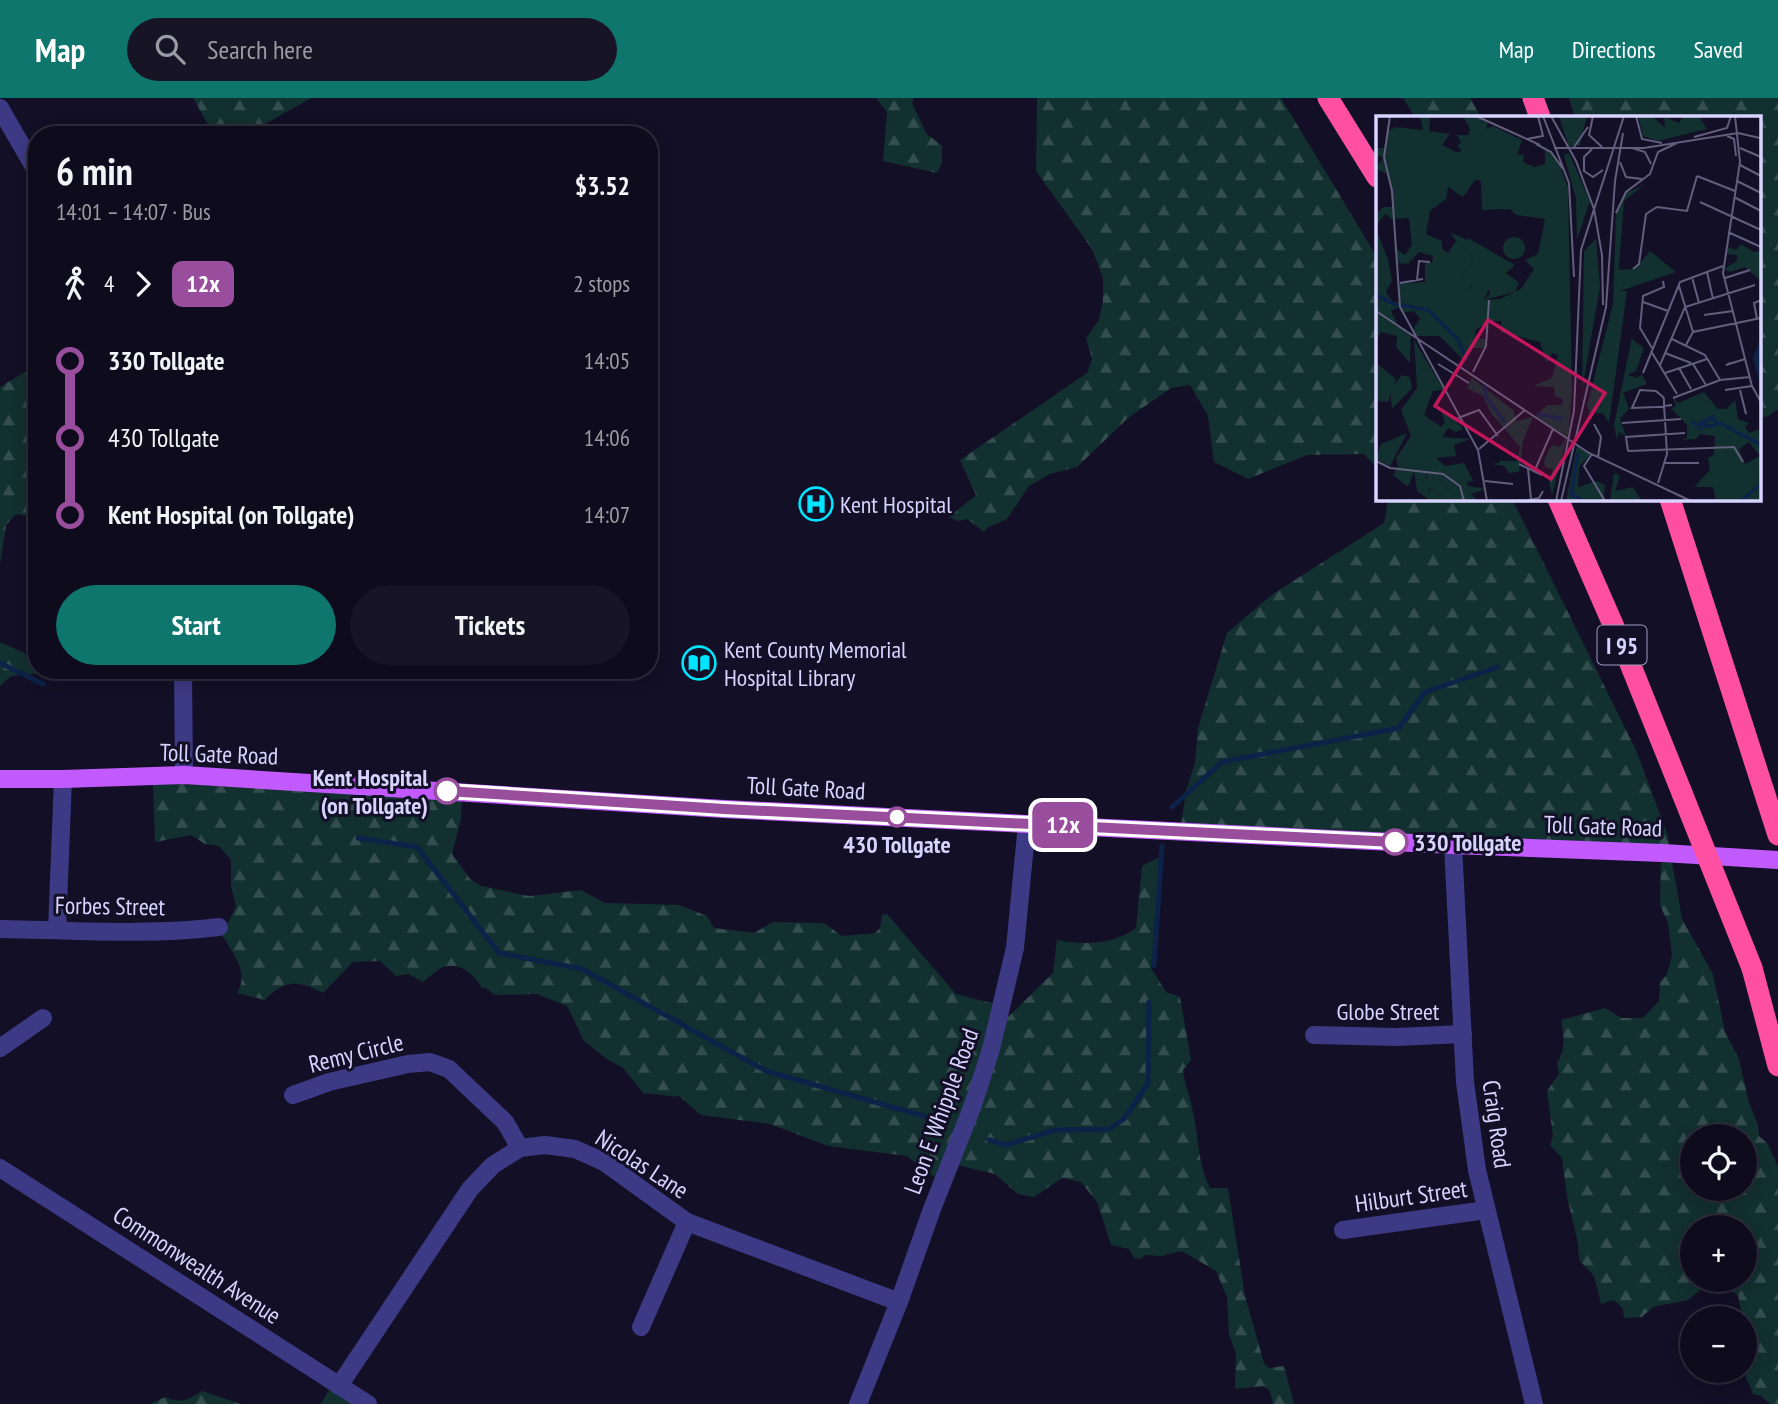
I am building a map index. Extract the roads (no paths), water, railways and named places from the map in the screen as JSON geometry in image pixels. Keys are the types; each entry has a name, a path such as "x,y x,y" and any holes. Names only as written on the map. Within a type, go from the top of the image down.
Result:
{"highway":[{"path":"1328,98 1376,175"},
{"path":"1534,98 1540,116"},
{"name":"I 95","path":"1558,500 1629,661 1752,968 1778,1044"},
{"path":"1670,500 1778,835"},
{"path":"1752,968 1778,1066"}],"main road":[{"name":"Toll Gate Road","path":"0,779 184,775 691,807 1778,860"}],"street":[{"path":"0,108 28,156"},
{"path":"183,679 184,775"},
{"path":"57,930 63,779"},
{"name":"Leon E Whipple Road","path":"858,1404 899,1302 991,1049 1015,948 1027,824"},
{"name":"Craig Road","path":"1453,845 1465,1082 1477,1170 1535,1404"},
{"name":"Forbes Street","path":"0,929 184,931 219,927"},
{"path":"0,1048 43,1017"},
{"name":"Globe Street","path":"1314,1035 1396,1037 1463,1034"},
{"name":"Remy Circle","path":"293,1095 329,1082 408,1063 430,1062 449,1069 505,1122 520,1148"},
{"name":"Nicolas Lane","path":"520,1148 545,1145 575,1149 604,1162 687,1222 899,1302"},
{"path":"339,1386 470,1189 493,1165 520,1148"},
{"name":"Commonwealth Avenue","path":"0,1168 368,1404"},
{"name":"Hilburt Street","path":"1343,1230 1486,1210"},
{"path":"641,1326 687,1222"}],"waterway":[{"path":"0,663 28,677"},
{"path":"1172,807 1222,762 1399,728 1425,692 1498,667"},
{"path":"33,679 43,684"},
{"path":"358,838 417,847 499,953 582,969 766,1071 930,1118"},
{"path":"1154,966 1162,846"},
{"path":"989,1140 1006,1145 1055,1130 1109,1129 1124,1119 1148,1083 1149,1002"}],"place":[{"name":"Kent Hospital","path":"816,504"},
{"name":"Kent County Memorial Hospital Library","path":"699,663"},
{"name":"Kent Hospital (on Tollgate)","path":"447,791"},
{"name":"430 Tollgate","path":"897,817"},
{"name":"330 Tollgate","path":"1395,842"}]}
